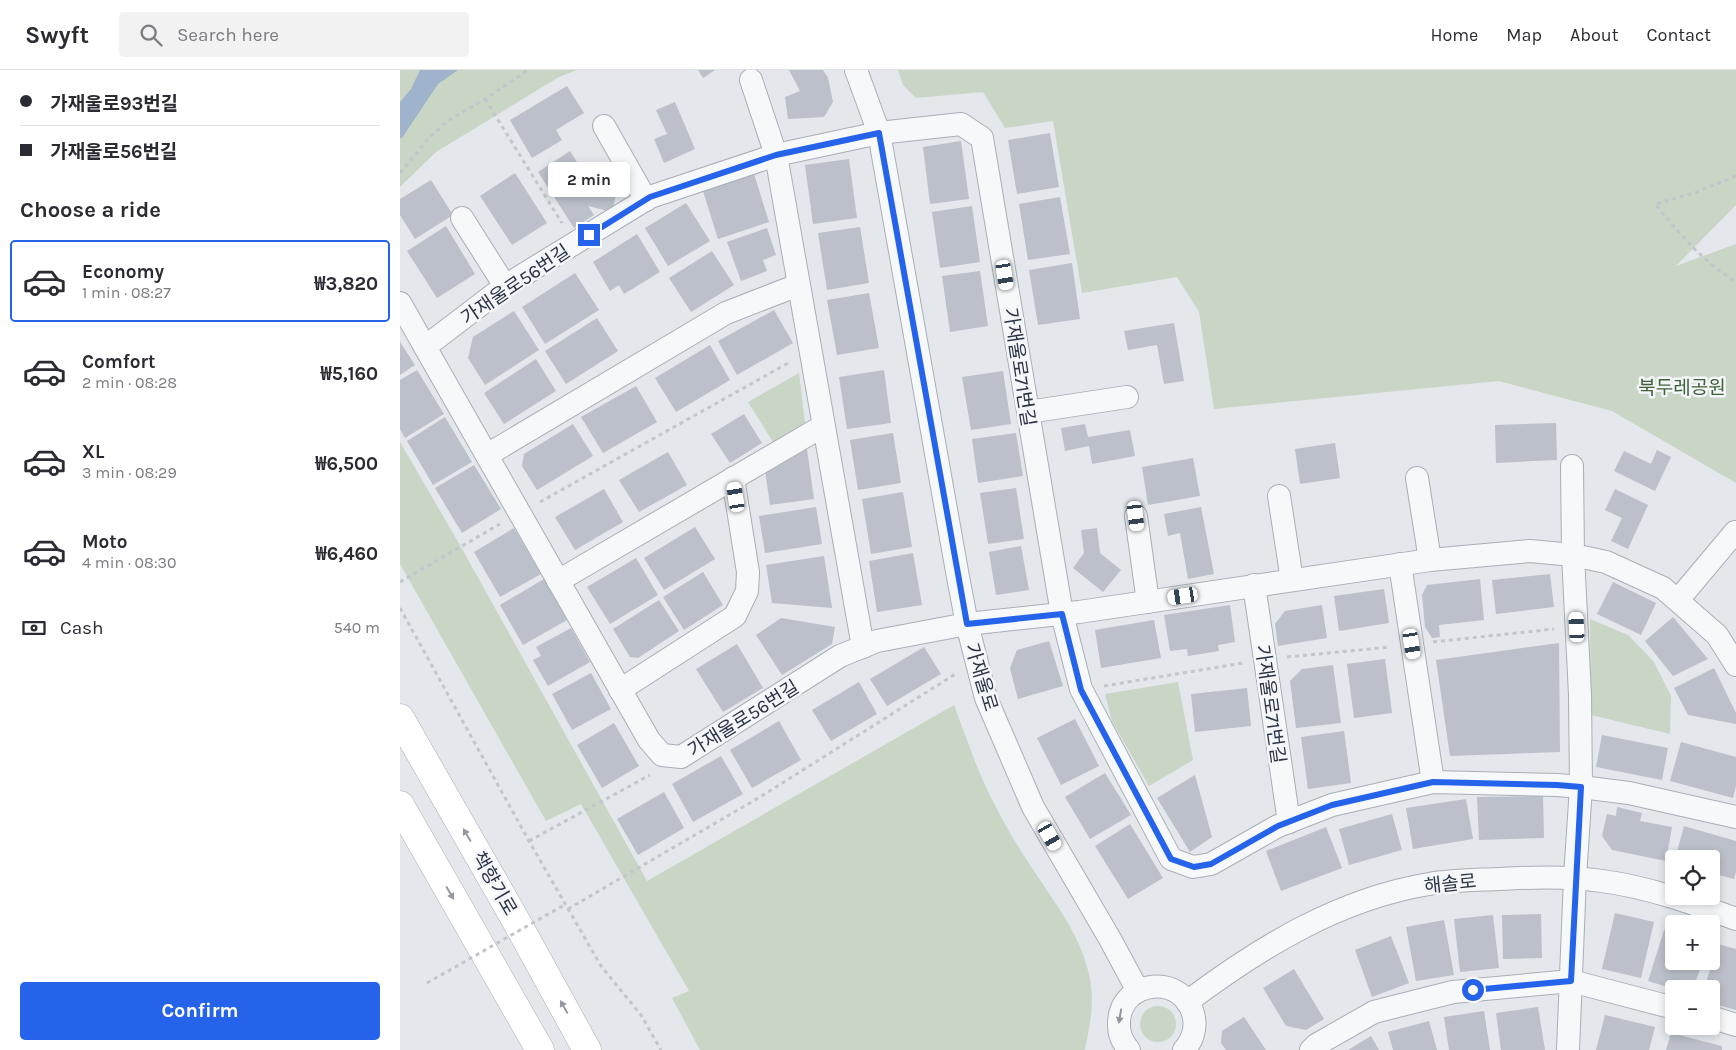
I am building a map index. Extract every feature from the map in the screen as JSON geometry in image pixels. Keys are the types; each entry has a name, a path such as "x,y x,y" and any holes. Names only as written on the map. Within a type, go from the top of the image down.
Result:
{"main road":[{"name":"책향기로","path":"400,718 515,919 587,1050"},
{"path":"400,805 540,1050"}],"street":[{"name":"가재울로","path":"856,70 879,133 967,624 986,698 1033,807 1138,991"},
{"path":"750,80 776,155 863,647"},
{"name":"가재울로71번길","path":"879,133 961,124 982,138 1062,614 1081,690 1171,859 1194,867 1211,864 1278,826 1332,805 1433,782 1581,787 1638,795 1736,817"},
{"path":"604,126 646,200"},
{"name":"가재울로56번길","path":"879,133 776,155 646,200 505,286 425,347 649,740 662,755 681,757 840,656 877,641 967,624"},
{"path":"462,218 505,286"},
{"path":"487,455 726,313 798,285"},
{"path":"400,303 425,347"},
{"path":"1028,412 1127,397"},
{"path":"558,581 823,426"},
{"path":"1568,1050 1575,878 1581,787 1580,695 1573,555 1572,466"},
{"path":"620,690 734,616 747,591 748,572 733,478"},
{"path":"1417,478 1430,560"},
{"path":"1279,496 1292,580"},
{"path":"1136,516 1148,602"},
{"path":"1678,600 1735,532"},
{"path":"967,624 1062,614 1430,560 1530,551 1573,555 1606,562 1663,588 1717,635 1736,665"},
{"path":"1400,564 1433,782"},
{"name":"가재울로71번길","path":"1254,585 1289,822"},
{"name":"해솔로","path":"1187,1002 1225,974 1282,938 1327,916 1384,894 1430,884 1536,877 1575,878 1613,883 1674,897 1736,919"},
{"path":"1311,1050 1316,1045 1374,1012 1453,992 1571,981 1665,1006"},
{"path":"1125,1048 1119,1032 1119,1019 1122,1007 1130,996 1138,991 1154,986 1167,988 1179,993 1193,1012 1195,1024 1192,1036 1184,1050"},
{"path":"1720,1020 1736,1025"}],"path":[{"path":"401,171 428,139 449,120 485,99 528,70"},
{"path":"485,99 575,244"},
{"path":"1736,176 1697,192 1655,204 1686,241 1715,269 1736,282"},
{"path":"400,582 810,351"},
{"path":"400,608 568,909 602,966 641,1015 660,1050"},
{"path":"1081,690 1265,660 1577,627"},
{"path":"568,909 760,797 976,661"},
{"path":"530,842 681,757"},
{"path":"427,983 566,904"}],"green space":[{"path":"400,70 577,70 559,77 436,152 400,187"},
{"name":"북두레공원","path":"898,70 1736,70 1736,205 1676,266 1736,244 1736,483 1612,411 1499,381 1214,409 1199,312 1177,277 1082,293 1053,121 1005,128 983,92 916,98 903,85"},
{"path":"799,373 805,423 773,442 748,402"},
{"path":"400,442 461,547 647,881 954,705 990,795 1021,851 1068,922 1083,953 1092,994 1091,1018 1085,1050 700,1050 672,998 689,991 581,804 546,821 400,564"},
{"path":"1590,619 1628,635 1654,662 1671,696 1670,734 1591,715"},
{"path":"1178,682 1193,760 1149,786 1112,721 1105,694"},
{"path":"1158,1006 1165,1007 1171,1011 1175,1017 1175,1031 1171,1037 1165,1041 1158,1042 1151,1041 1145,1037 1141,1031 1140,1024 1141,1017 1145,1011 1151,1007"}],"water":[{"path":"420,70 458,70 438,84 402,138 400,138 400,102 411,89"}],"building":[{"path":"698,70 715,70 703,78"},
{"path":"789,70 823,70 828,78 833,102 824,117 788,119 785,97 800,91"},
{"path":"567,86 584,113 556,130 562,140 532,158 510,120"},
{"path":"675,102 695,149 664,163 654,139 667,134 656,110"},
{"path":"1050,133 1059,187 1017,194 1008,140"},
{"path":"961,141 969,199 930,204 923,147"},
{"path":"570,151 587,178 618,187 612,212 588,206 594,215 574,228 538,172"},
{"path":"849,159 857,218 813,224 805,165"},
{"path":"515,173 547,223 512,245 480,196"},
{"path":"754,174 769,222 718,239 703,191"},
{"path":"431,180 453,215 415,239 400,215 400,199"},
{"path":"1060,197 1070,254 1028,260 1019,204"},
{"path":"686,203 710,241 668,266 645,228"},
{"path":"972,206 980,262 940,268 932,212"},
{"path":"446,226 475,274 437,298 407,251"},
{"path":"860,227 869,283 827,290 818,233"},
{"path":"767,228 776,255 763,260 767,271 741,281 727,242"},
{"path":"637,234 660,272 624,294 619,285 610,291 593,262"},
{"path":"712,251 734,285 691,312 669,278"},
{"path":"1072,263 1080,319 1038,325 1029,270"},
{"path":"980,271 988,326 950,332 942,276"},
{"path":"575,273 599,310 545,344 522,307"},
{"path":"869,293 879,348 837,355 827,300"},
{"path":"774,310 793,343 737,375 718,341"},
{"path":"514,311 539,350 485,385 468,358 473,337"},
{"path":"597,318 618,351 566,384 545,351"},
{"path":"1174,323 1184,381 1164,384 1157,345 1128,350 1124,331"},
{"path":"400,342 415,365 400,375"},
{"path":"710,345 730,380 676,412 655,378"},
{"path":"536,359 556,391 504,424 484,393"},
{"path":"417,370 444,414 405,438 400,429 400,380"},
{"path":"884,370 891,423 847,429 839,377"},
{"path":"1003,371 1011,424 971,430 962,377"},
{"path":"636,386 657,422 603,453 581,417"},
{"path":"744,414 762,443 730,463 711,434"},
{"path":"445,417 472,462 433,485 407,441"},
{"path":"1556,423 1557,460 1496,463 1495,425"},
{"path":"573,424 593,456 537,490 522,466 524,454"},
{"path":"1085,424 1088,437 1130,430 1135,456 1092,464 1089,446 1065,451 1061,428"},
{"path":"893,433 901,483 858,490 850,440"},
{"path":"1016,433 1023,476 978,483 972,439"},
{"path":"1335,443 1340,478 1300,484 1295,449"},
{"path":"807,449 814,499 770,505 765,470"},
{"path":"1657,450 1671,457 1655,491 1614,471 1624,451 1651,464"},
{"path":"668,452 687,485 639,512 619,480"},
{"path":"1193,458 1200,496 1148,505 1142,467"},
{"path":"474,465 501,509 462,533 435,488"},
{"path":"1016,488 1024,539 988,544 980,493"},
{"path":"604,489 623,522 575,550 555,517"},
{"path":"1615,489 1648,505 1628,549 1611,541 1622,518 1605,510"},
{"path":"903,492 912,547 871,554 862,499"},
{"path":"816,507 822,544 765,553 759,516"},
{"path":"1201,507 1214,574 1188,579 1180,533 1168,536 1164,514"},
{"path":"695,527 715,559 664,590 644,558"},
{"path":"514,528 541,574 500,597 474,552"},
{"path":"1097,528 1100,553 1121,570 1103,592 1073,568 1084,553 1081,530"},
{"path":"1021,546 1029,590 996,595 989,552"},
{"path":"913,553 922,605 877,612 869,561"},
{"path":"824,556 832,608 772,603 766,565"},
{"path":"636,558 658,595 610,624 587,587"},
{"path":"703,572 723,605 684,630 663,597"},
{"path":"1550,574 1554,607 1496,614 1492,580"},
{"path":"544,579 567,620 523,645 500,605"},
{"path":"1480,579 1484,620 1439,625 1440,637 1432,638 1425,627 1422,595 1427,585"},
{"path":"1613,582 1656,603 1641,635 1597,614"},
{"path":"1384,589 1389,623 1339,631 1334,596"},
{"path":"659,600 679,631 638,658 630,657 613,629"},
{"path":"1230,605 1235,642 1218,645 1219,651 1188,656 1187,649 1170,651 1164,615"},
{"path":"1322,605 1327,638 1278,646 1275,624 1285,611"},
{"path":"1673,617 1708,659 1673,676 1645,641"},
{"path":"781,618 835,627 832,644 782,675 756,635"},
{"path":"1154,620 1161,658 1101,668 1095,630"},
{"path":"571,628 590,662 548,686 533,660 541,656 536,647"},
{"path":"1049,641 1063,686 1018,699 1010,668 1017,650"},
{"path":"1559,643 1560,752 1450,756 1436,660"},
{"path":"737,644 763,688 723,712 696,669"},
{"path":"924,647 941,674 887,706 870,679"},
{"path":"1385,659 1392,713 1354,718 1347,664"},
{"path":"1333,665 1341,723 1296,728 1290,681 1302,669"},
{"path":"1714,668 1736,713 1736,724 1688,715 1674,688"},
{"path":"591,673 611,709 572,730 552,694"},
{"path":"859,682 877,714 831,741 812,710"},
{"path":"1247,688 1251,726 1195,732 1191,694"},
{"path":"1075,719 1099,766 1061,785 1037,738"},
{"path":"779,721 801,760 752,788 730,750"},
{"path":"614,723 639,766 602,788 577,745"},
{"path":"1344,731 1351,783 1308,789 1301,737"},
{"path":"1602,735 1668,748 1662,780 1596,767"},
{"path":"1681,742 1736,757 1736,786 1733,798 1670,781"},
{"path":"721,756 743,794 693,822 672,784"},
{"path":"1105,773 1131,815 1090,839 1065,797"},
{"path":"1195,775 1212,837 1190,852 1157,798"},
{"path":"664,792 684,828 638,855 617,819"},
{"path":"1543,796 1544,838 1479,840 1477,797"},
{"path":"1466,799 1473,839 1413,849 1406,808"},
{"path":"1617,807 1642,813 1640,821 1672,827 1668,850 1665,850 1665,861 1612,850 1602,836 1607,814 1616,816"},
{"path":"1392,814 1402,850 1349,865 1339,829"},
{"path":"1130,824 1163,878 1128,899 1095,846"},
{"path":"1684,826 1736,841 1736,871 1734,879 1720,875 1720,850 1677,850"},
{"path":"1326,827 1342,868 1281,891 1266,851"},
{"path":"1615,913 1654,922 1641,978 1602,969"},
{"path":"1541,914 1542,958 1503,959 1502,915"},
{"path":"1493,915 1499,968 1460,972 1454,919"},
{"path":"1444,920 1454,975 1416,981 1406,927"},
{"path":"1665,930 1665,970 1700,970 1696,980 1665,980 1665,986 1648,981"},
{"path":"1391,936 1409,983 1372,997 1355,950"},
{"path":"1720,945 1736,949 1736,1010 1720,1006 1720,980 1707,980 1710,970 1720,970"},
{"path":"1294,969 1324,1019 1306,1030 1286,1026 1263,988"},
{"path":"1538,1007 1545,1050 1501,1050 1496,1013"},
{"path":"1484,1011 1490,1050 1449,1050 1444,1017"},
{"path":"1605,1015 1655,1027 1649,1050 1596,1050"},
{"path":"1244,1017 1266,1050 1226,1050 1221,1043 1222,1031"},
{"path":"1429,1021 1437,1050 1393,1050 1388,1032"},
{"path":"1670,1035 1679,1035 1722,1046 1722,1050 1666,1050"},
{"path":"1371,1036 1379,1050 1348,1050"}],"route":[{"path":"589,235 650,197 776,155 879,133 967,624 1062,614 1081,690 1171,859 1194,867 1211,864 1278,826 1332,805 1433,782 1581,787 1571,981 1473,990"}]}
